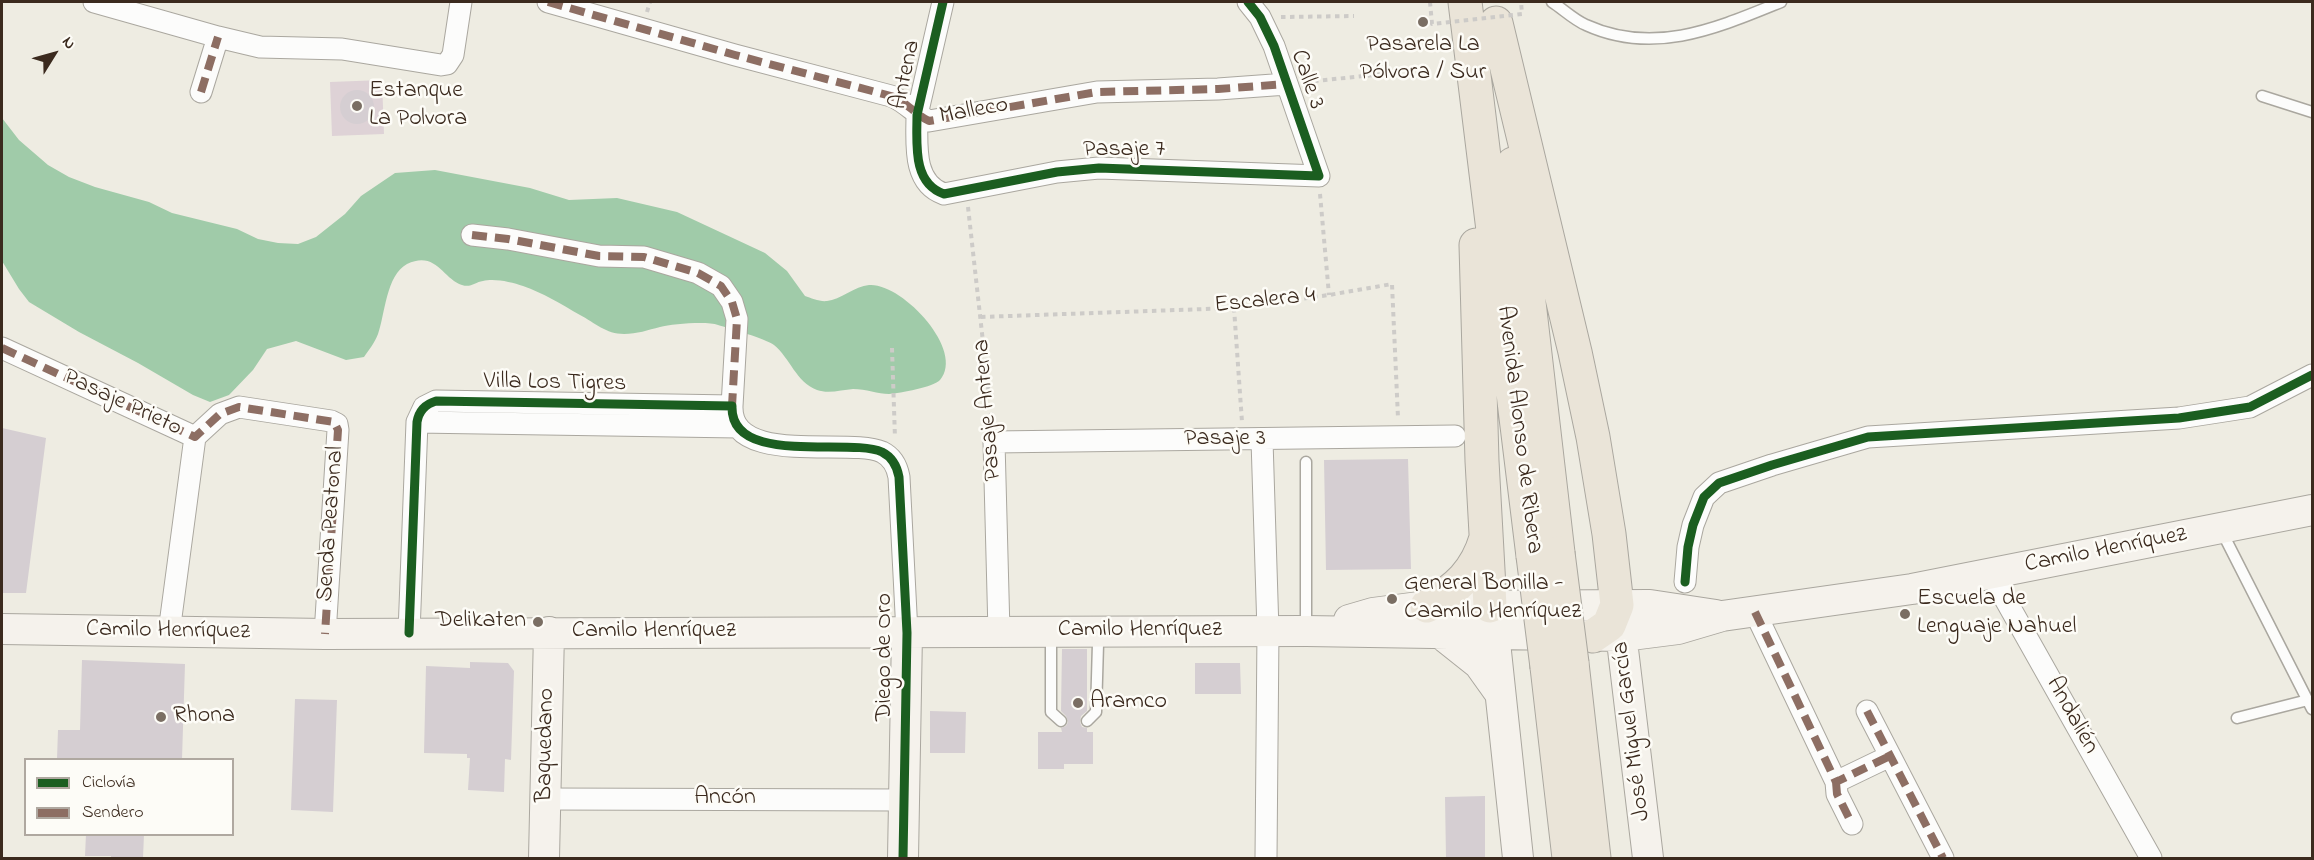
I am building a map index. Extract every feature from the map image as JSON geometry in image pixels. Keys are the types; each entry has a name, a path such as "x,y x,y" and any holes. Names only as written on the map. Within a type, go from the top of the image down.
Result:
{"highway":[{"name":"Avenida Alonso de Ribera","path":"1465,2 1546,554"},
{"name":"Avenida Alonso de Ribera","path":"1495,12 1546,554 1559,665 1594,858"},
{"path":"1495,12 1593,437 1609,534 1617,605 1609,625 1608,636"},
{"path":"1471,48 1486,536 1502,615"},
{"path":"1434,620 1449,593 1468,576 1478,561 1486,536"},
{"name":"Avenida Alonso de Ribera","path":"1559,665 1569,858"}],"main road":[{"name":"Camilo Henríquez","path":"1502,615 1608,636 1678,629 1722,616 1885,594 2313,510"},
{"name":"Camilo Henríquez","path":"2,629 325,634 999,632 1050,647 1098,647 1268,631 1306,631 1373,613 1434,620 1617,605 1659,605 1722,616"},
{"path":"1502,615 1499,692 1518,858"},
{"path":"1434,620 1479,664 1499,692"},
{"name":"Baquedano","path":"544,858 549,632"},
{"name":"Diego de Oro","path":"903,858 907,633"},
{"name":"José Miguel García","path":"1608,636 1648,858"}],"street":[{"path":"94,2 218,37 260,46 342,49 441,65 447,64 453,55 461,2"},
{"name":"Malleco","path":"548,2 898,98 917,115 929,121 1005,106 1097,92 1218,89 1287,84"},
{"name":"Antena","path":"932,190 922,178 918,154 917,115 943,2"},
{"name":"Calle 3","path":"1254,9 1278,55 1319,176"},
{"path":"201,92 218,37"},
{"name":"Pasaje 7","path":"932,190 944,194 1057,172 1099,168 1319,176"},
{"path":"472,236 508,239 598,256 644,257 698,273 721,286 732,302 736,319 732,406 734,422 738,427"},
{"name":"Pasaje Prieto","path":"2,348 195,437 169,632"},
{"path":"1685,582 1688,547 1693,525 1704,497 1719,483 1773,465 1868,437 2179,418 2250,407 2313,375"},
{"name":"Villa Los Tigres","path":"732,406 436,401 424,407 417,422 738,427 752,437 783,445 874,449 891,459"},
{"name":"Senda Peatonal","path":"195,437 220,414 238,407 331,421 337,424 325,634"},
{"path":"410,633 417,422"},
{"name":"Pasaje 3","path":"994,442 1455,436"},
{"path":"1253,440 1268,631 1266,858"},
{"name":"Pasaje Antena","path":"994,442 999,632"},
{"name":"Diego de Oro","path":"891,459 898,470 899,477 907,633"},
{"name":"Andalién","path":"1991,573 2151,858"},
{"path":"1755,612 1836,782 1837,794 1852,824"},
{"path":"1867,711 1943,858"},
{"path":"1836,782 1890,756"},
{"name":"Ancón","path":"545,799 904,800"}],"lane":[{"path":"1552,2 1584,24 1610,34 1640,40 1683,37 1781,2"},
{"path":"2262,96 2313,112"},
{"path":"1306,462 1306,631"},
{"path":"2220,528 2310,704 2237,718"},
{"path":"1050,647 1056,671 1056,694 1052,712 1061,721"},
{"path":"1087,721 1096,712 1092,694 1092,671 1098,647"}],"path":[{"path":"1430,2 1432,24 1522,14 1521,2"},
{"path":"1254,9 1354,16"},
{"path":"1287,84 1384,74"},
{"path":"1319,176 1329,296"},
{"path":"1234,308 1253,440"},
{"path":"892,348 895,434"}],"shaded area":[{"path":"382,80 384,134 332,136 330,82"}],"green space":[{"path":"2,118 19,140 48,165 69,177 149,202 172,213 237,229 258,239 278,243 298,244 316,237 345,214 361,196 395,173 435,170 530,188 569,200 617,198 677,212 765,253 787,271 805,296 827,301 869,285 882,287 897,294 926,320 937,336 944,352 946,367 937,383 908,391 889,394 853,389 821,391 810,386 798,376 785,356 774,345 738,331 713,324 698,323 618,334 601,328 552,299 523,286 492,280 468,286 462,285 432,263 417,261 400,269 390,286 378,334 364,357 346,360 296,341 267,349 253,370 229,395 210,402 193,395 79,332 29,302 19,289 2,261"}],"building":[{"name":"Estanque La Polvora","path":"357,90 369,95 374,107 369,119 357,124 345,119 340,107 345,95"},
{"path":"2,428 46,438 26,593 2,593"},
{"path":"1408,459 1411,569 1326,570 1324,460"},
{"path":"1062,649 1087,649 1087,711 1081,716 1080,722 1082,727 1087,728 1087,732 1093,732 1093,764 1064,764 1064,769 1038,769 1038,732 1062,732 1061,728 1068,722 1061,711"},
{"name":"Rhona","path":"82,660 185,664 182,758 57,758 58,730 80,730"},
{"path":"470,662 508,663 514,671 511,760 505,759 504,792 468,790 470,758 467,758 467,754 424,753 426,666 470,668"},
{"path":"1195,663 1240,663 1241,694 1195,694"},
{"path":"295,699 337,700 333,812 291,810"},
{"path":"930,711 966,712 965,753 930,753"},
{"path":"1485,796 1485,858 1446,858 1445,797"},
{"path":"86,836 144,836 143,858 85,856"}],"marked path":[{"path":"548,2 891,96 929,121 1097,92 1218,89 1287,84"},
{"path":"201,92 218,37"},
{"path":"472,235 508,239 599,256 644,257 698,273 721,286 732,302 737,319 732,406"},
{"path":"2,348 195,437 220,414 239,407 334,422 338,430 325,634"},
{"path":"1755,612 1836,782 1890,756"},
{"path":"1867,711 1943,858"},
{"path":"1836,782 1837,794 1852,824"}],"cycle path":[{"path":"943,2 917,115 917,149 921,172 926,181 934,189 944,194 1057,172 1099,168 1319,176 1274,46 1260,17 1248,2"},
{"path":"1685,582 1688,547 1693,525 1704,497 1719,483 1772,465 1868,437 2179,418 2250,407 2312,375"},
{"path":"409,633 417,422 421,411 432,402 732,406 737,425 750,437 770,443 794,446 866,448 882,452 894,462 899,477 907,633 903,858"}],"place":[{"name":"Pasarela La Pólvora / Sur","path":"1423,22"},
{"name":"Estanque La Polvora","path":"357,106"},
{"name":"General Bonilla - Caamilo Henríquez","path":"1392,599"},
{"name":"Escuela de Lenguaje Nahuel","path":"1905,614"},
{"name":"Delikaten","path":"538,622"},
{"name":"Aramco","path":"1078,703"},
{"name":"Rhona","path":"161,717"}]}
